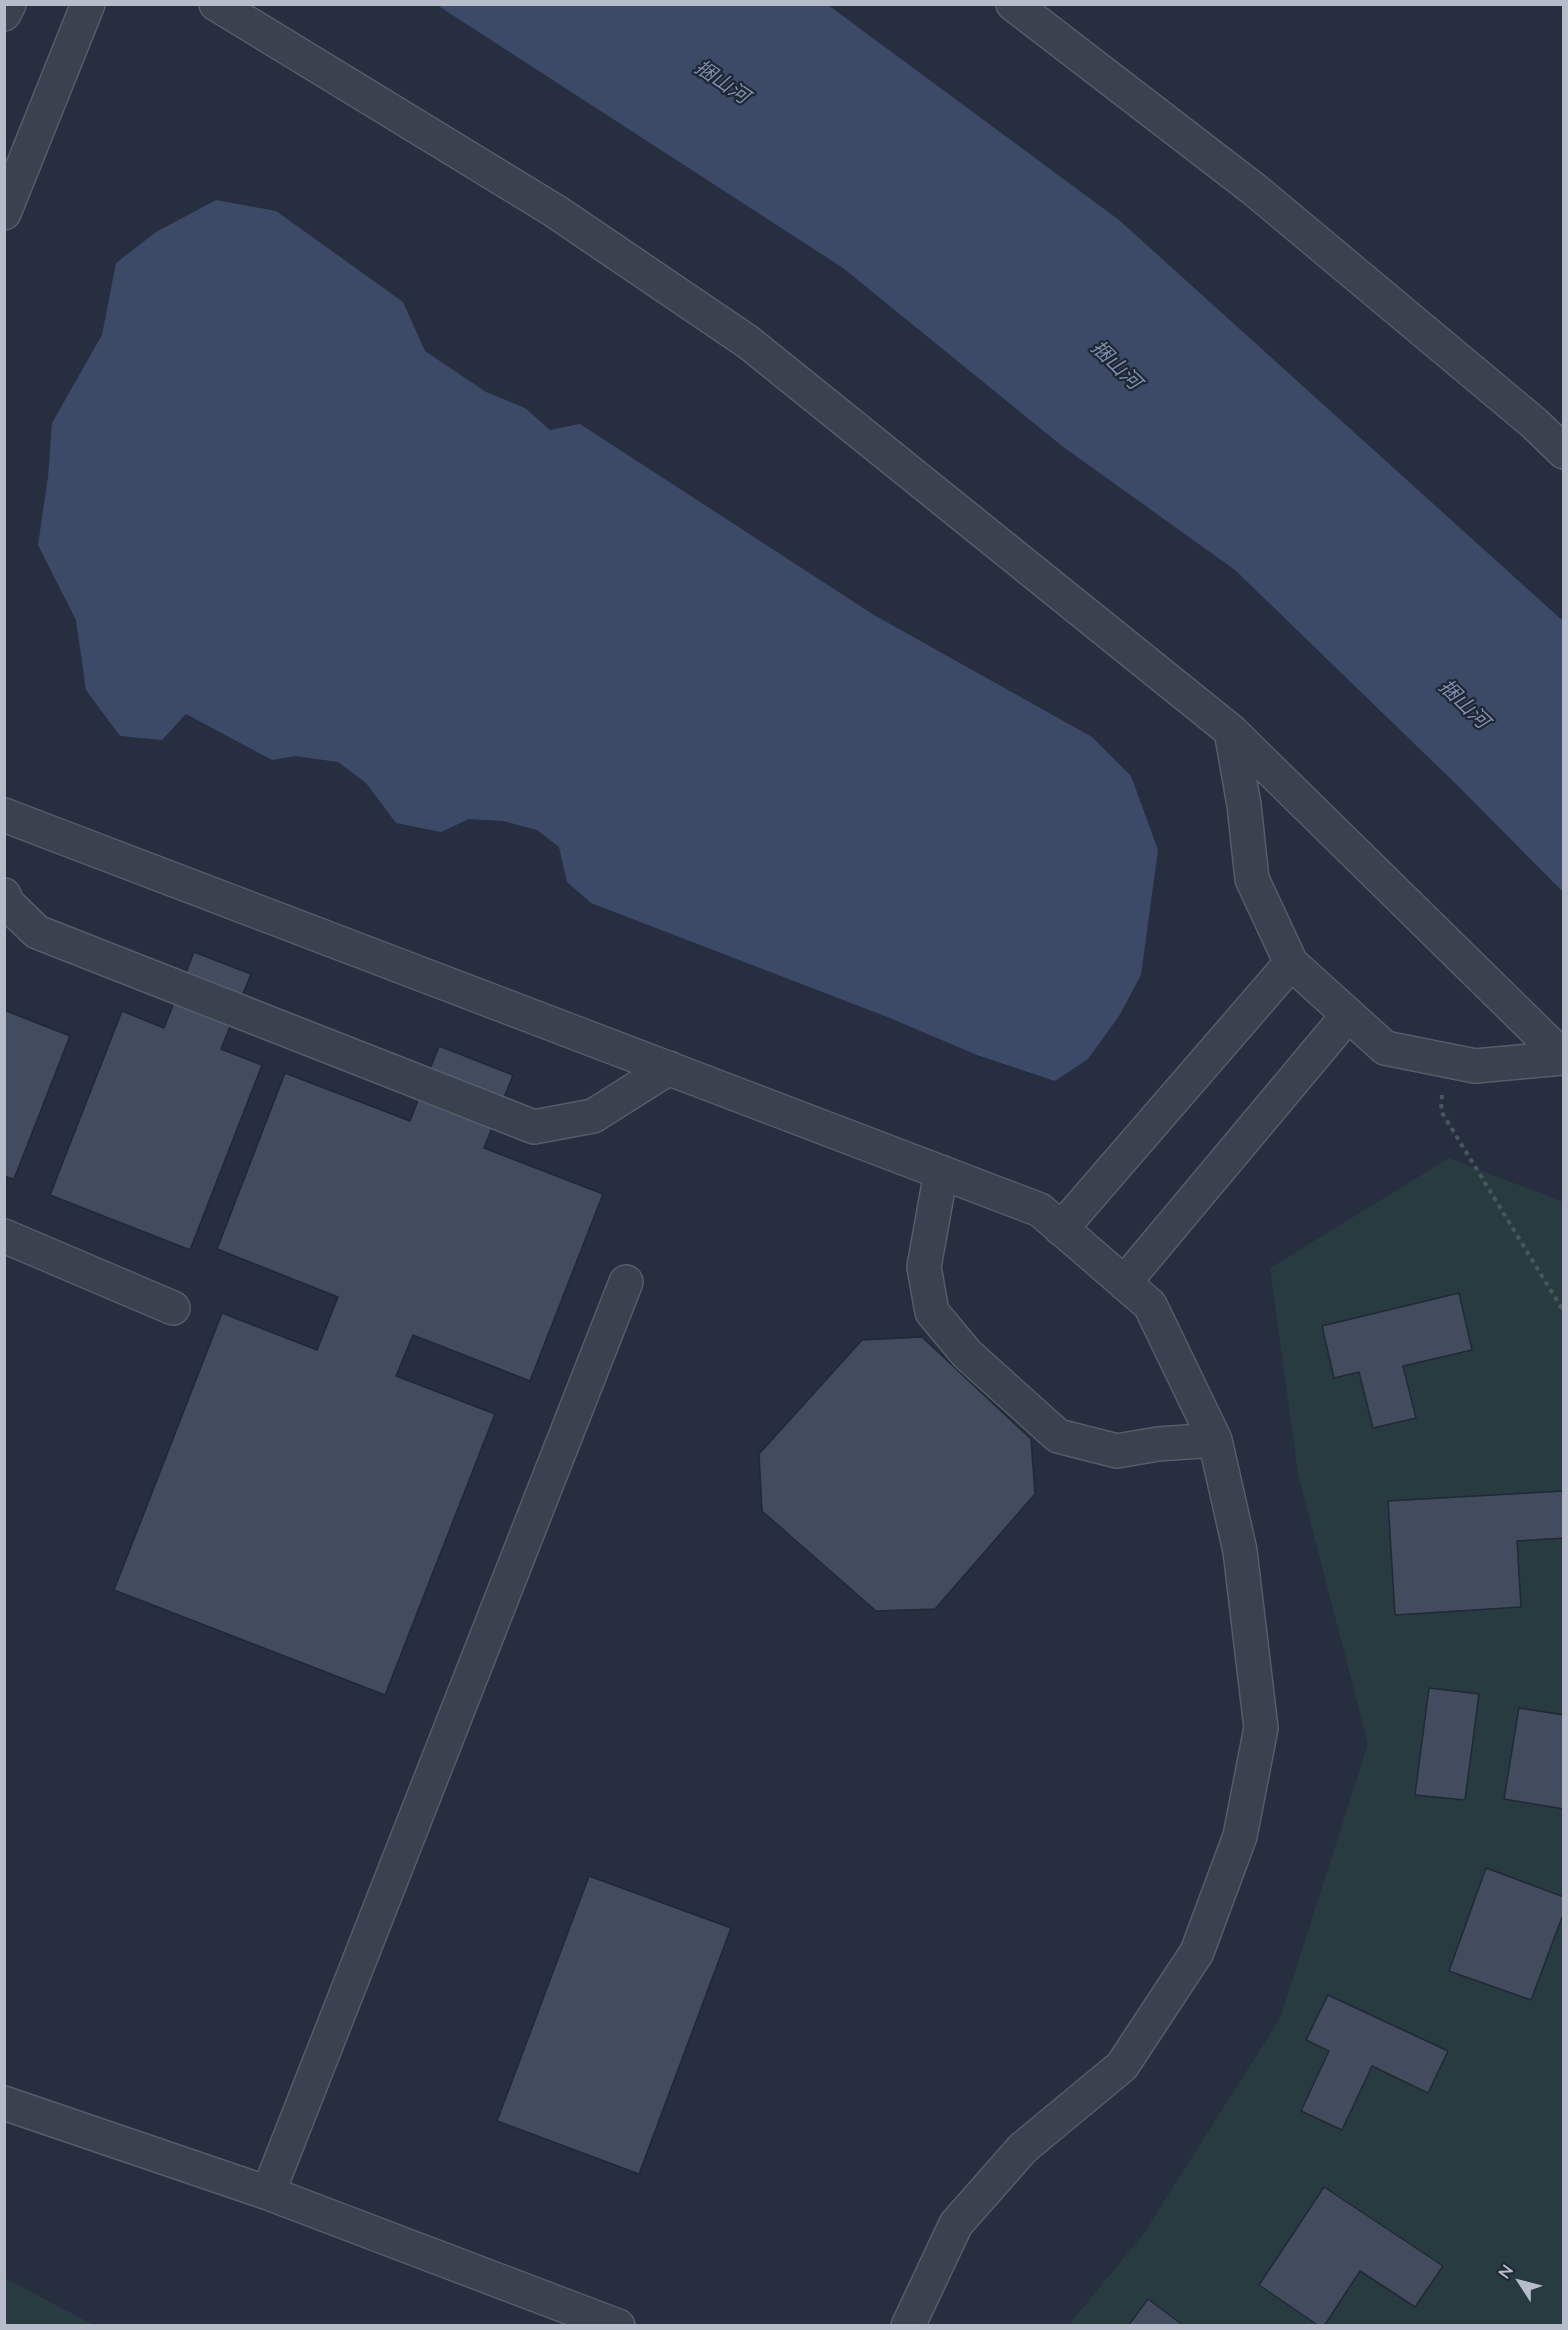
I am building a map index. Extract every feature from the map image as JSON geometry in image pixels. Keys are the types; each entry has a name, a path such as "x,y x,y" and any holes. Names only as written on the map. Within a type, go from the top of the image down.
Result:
{"street":[{"path":"4,14 9,4"},
{"path":"4,213 88,4"},
{"path":"216,4 555,211 748,342 1231,731 1563,1058"},
{"path":"1013,4 1255,190 1534,423 1563,452"},
{"path":"1231,731 1244,805 1252,879 1291,963 1385,1048 1475,1066 1563,1058"},
{"path":"4,815 1040,1209 1150,1305 1215,1440 1240,1551 1261,1728 1240,1836 1197,1952 1122,2066 1023,2148 956,2224 908,2325"},
{"path":"4,895 7,903 37,932 534,1127 593,1116 669,1068"},
{"path":"1061,1228 1291,963"},
{"path":"1124,1283 1348,1014"},
{"path":"941,1172 924,1267 932,1312 967,1354 1058,1436 1117,1451 1158,1444 1215,1440"},
{"path":"4,1236 173,1308"},
{"path":"268,2193 626,1282"},
{"path":"4,2103 268,2193 618,2325"}],"path":[{"path":"1444,1060 1441,1111 1563,1312"}],"green space":[{"path":"1449,1158 1563,1202 1563,2325 1068,2326 1144,2233 1280,2018 1368,1744 1298,1474 1270,1268"},
{"path":"5,2278 94,2325 5,2325"}],"water":[{"name":"捆山河","path":"437,5 828,5 1119,220 1563,621 1563,892 1457,785 1235,570 1062,446 843,268"},
{"path":"216,200 276,211 403,302 425,351 486,392 525,408 550,430 580,424 874,615 1092,737 1131,776 1158,850 1141,975 1119,1016 1088,1059 1055,1081 977,1055 890,1018 591,903 567,882 559,847 537,830 503,821 469,819 441,832 396,823 366,783 338,762 295,756 272,760 186,714 162,740 120,736 86,690 76,620 38,545 48,477 52,423 102,335 116,263 156,232"}],"building":[{"path":"194,952 251,974 221,1049 262,1065 190,1250 50,1195 122,1011 164,1028"},
{"path":"4,1010 70,1036 14,1179 4,1176"},
{"path":"439,1046 513,1075 484,1148 603,1194 530,1381 413,1335 396,1376 495,1414 385,1695 114,1590 222,1313 317,1350 338,1297 217,1249 285,1073 410,1121"},
{"path":"1459,1293 1472,1350 1403,1366 1416,1418 1373,1428 1359,1372 1334,1378 1322,1326"},
{"path":"922,1337 1031,1439 1035,1494 935,1609 876,1611 762,1511 759,1454 862,1340"},
{"path":"1564,1491 1564,1538 1517,1541 1521,1607 1395,1615 1388,1501"},
{"path":"1429,1688 1479,1694 1465,1800 1415,1795"},
{"path":"1519,1708 1564,1715 1564,1809 1504,1799"},
{"path":"1486,1868 1564,1897 1564,1912 1531,2000 1449,1971"},
{"path":"589,1876 731,1928 639,2174 497,2121"},
{"path":"1328,1995 1448,2051 1428,2093 1372,2066 1342,2130 1301,2111 1329,2051 1306,2040"},
{"path":"1324,2187 1443,2266 1415,2307 1360,2271 1324,2326 1319,2326 1259,2285"},
{"path":"1148,2299 1184,2326 1128,2326"}]}
